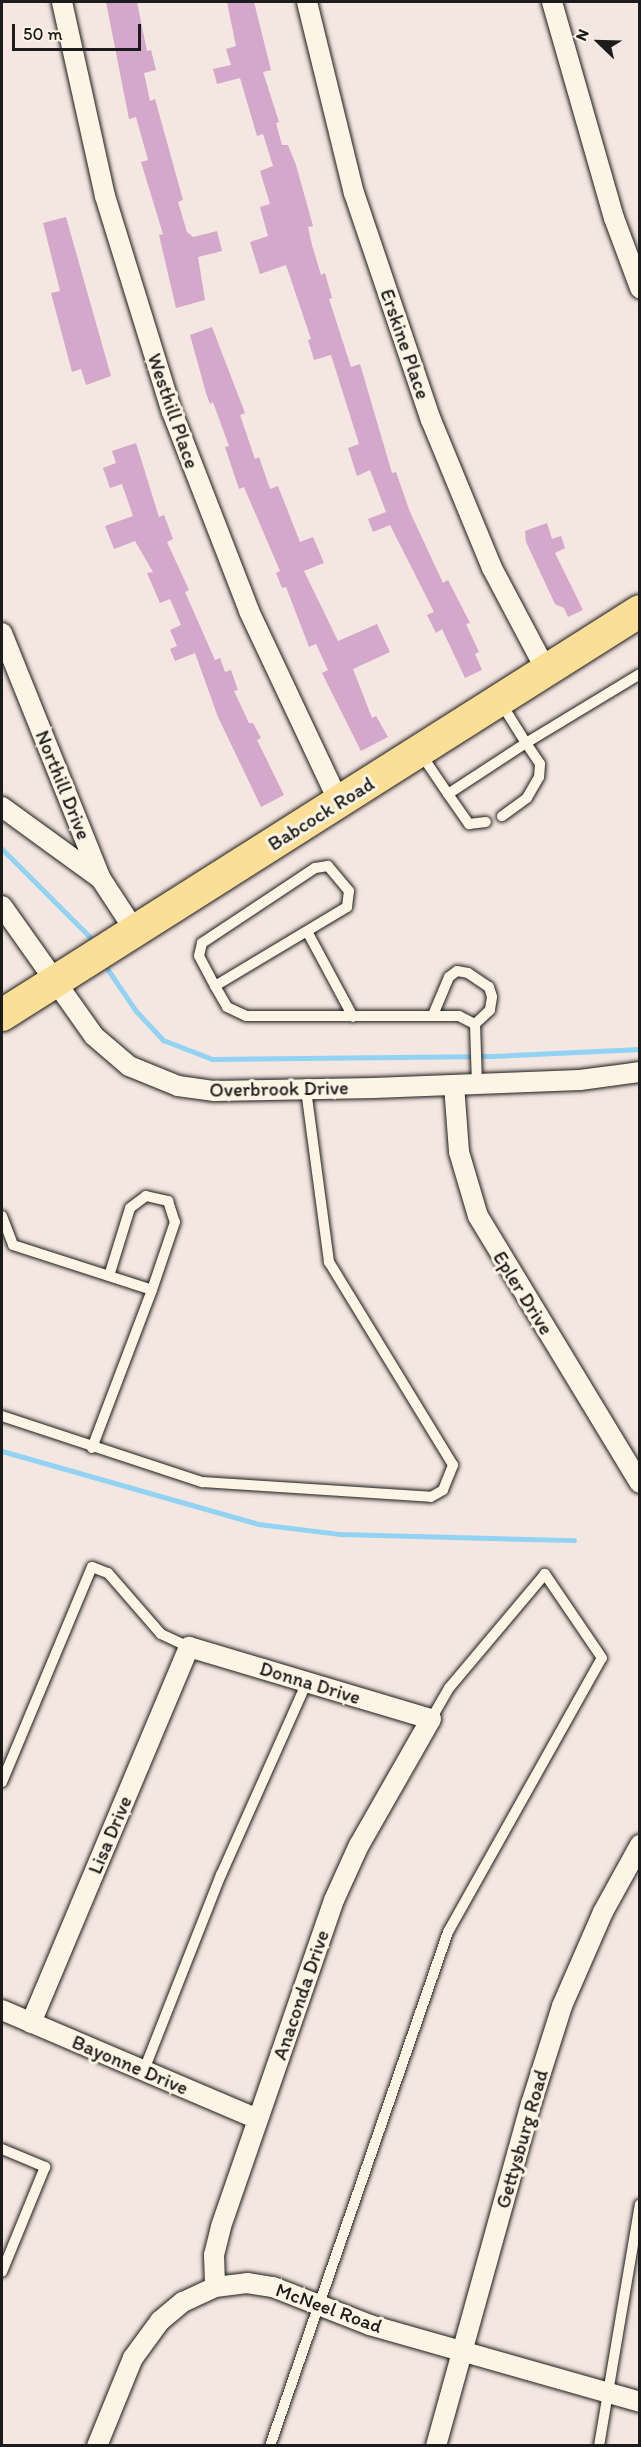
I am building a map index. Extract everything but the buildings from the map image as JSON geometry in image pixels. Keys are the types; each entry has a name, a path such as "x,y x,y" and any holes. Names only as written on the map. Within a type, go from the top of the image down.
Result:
{"main road":[{"name":"Babcock Road","path":"2,1015 639,611"}],"street":[{"name":"Westhill Place","path":"62,2 105,196 172,412 249,611 339,802"},
{"name":"Erskine Place","path":"308,2 354,193 428,409 492,568 546,670"},
{"path":"552,2 610,207 639,288"},
{"name":"Northill Drive","path":"2,633 101,879 135,931"},
{"path":"2,807 101,879"},
{"name":"Overbrook Drive","path":"2,906 94,1036 116,1057 143,1074 196,1090 454,1085 477,1076 580,1080 639,1072"},
{"name":"Epler Drive","path":"454,1085 459,1152 478,1216 639,1484"},
{"name":"Donna Drive","path":"189,1647 431,1719"},
{"name":"Lisa Drive","path":"31,2023 189,1647"},
{"name":"Anaconda Drive","path":"215,2287 214,2255 218,2236 334,1900 359,1845 431,1719"},
{"name":"Gettysburg Road","path":"436,2445 531,2104 562,2006 603,1912 639,1845"},
{"name":"Bayonne Drive","path":"2,2010 258,2119"},
{"name":"McNeel Road","path":"97,2445 141,2345 160,2321 183,2302 215,2287 247,2283 273,2287 370,2325 639,2402"}],"lane":[{"path":"448,794 639,674"},
{"path":"500,701 540,765 539,777 527,798 502,816"},
{"path":"420,751 470,824 486,822"},
{"path":"215,986 332,919 350,901 349,891 328,866 315,868 202,943 199,956 215,986 235,1014 353,1017 459,1016 476,1029"},
{"path":"308,933 353,1017"},
{"path":"433,1015 449,976 457,971 468,973 489,987 492,997 490,1010 476,1029 477,1076"},
{"path":"2,1416 92,1448 202,1482 431,1497 442,1490 450,1478 453,1465 329,1262 306,1089"},
{"path":"92,1448 152,1290 174,1222 168,1201 146,1196 130,1208 109,1276"},
{"path":"2,1216 13,1245 152,1290"},
{"path":"2,1782 92,1567 108,1573 161,1634 189,1647"},
{"path":"270,2445 448,1932 602,1658 545,1574 449,1688 431,1719"},
{"path":"144,2070 221,1875 307,1682"},
{"path":"2,2149 45,2168 2,2271"},
{"path":"599,2445 639,2204"}],"waterway":[{"path":"2,849 90,937"},
{"path":"108,970 136,1011 163,1040 212,1059 493,1056 640,1049"},
{"path":"2,1451 258,1524 340,1534 574,1540"}]}
